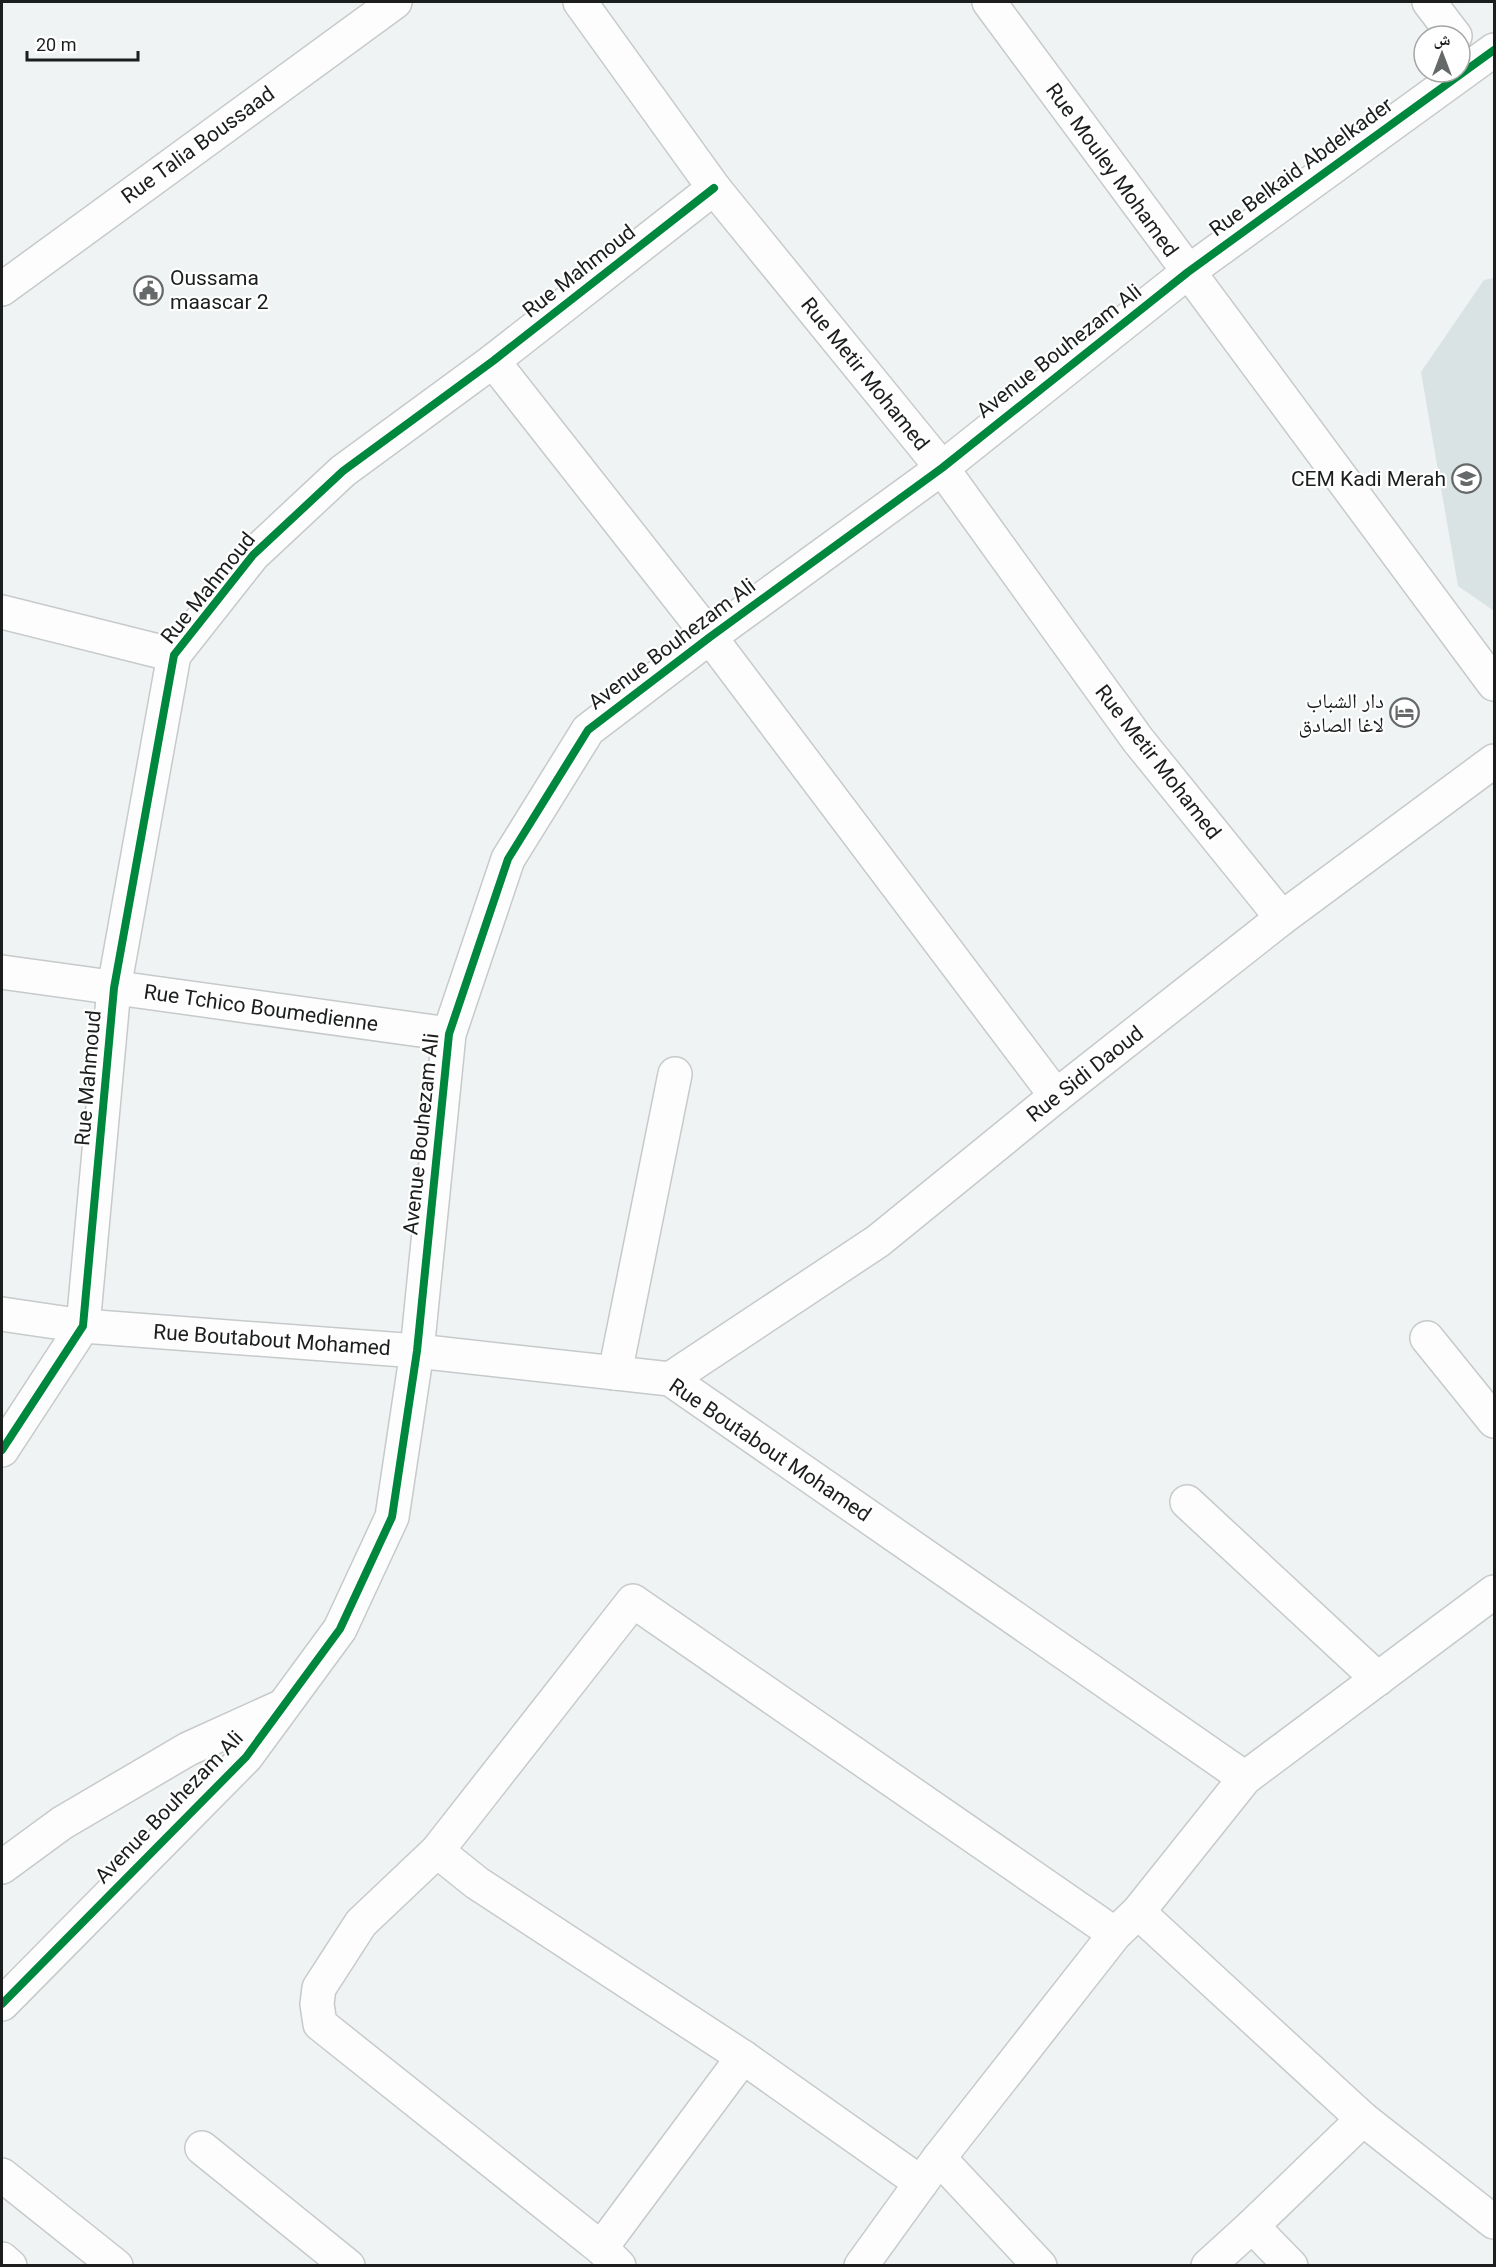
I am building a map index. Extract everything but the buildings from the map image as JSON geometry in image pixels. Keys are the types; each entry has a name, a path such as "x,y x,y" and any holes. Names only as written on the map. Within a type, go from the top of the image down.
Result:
{"street":[{"name":"Rue Talia Boussaad","path":"2,289 395,2"},
{"name":"Rue Metir Mohamed","path":"580,2 714,188 942,468 1138,740 1282,918"},
{"name":"Rue Mouley Mohamed","path":"989,2 1494,684"},
{"path":"1429,2 1446,24"},
{"name":"Rue Belkaid Abdelkader","path":"1188,272 1477,52"},
{"name":"Rue Mahmoud","path":"83,1326 114,988 174,655 253,555 335,479 493,361 714,188"},
{"name":"Avenue Bouhezam Ali","path":"2,2004 246,1757 340,1629 392,1517 417,1351 449,1034 508,859 588,730 710,637 942,468 1188,272"},
{"path":"493,361 710,637 1056,1096"},
{"path":"2,612 174,655"},
{"name":"Rue Sidi Daoud","path":"670,1379 878,1241 1056,1096 1282,918 1494,761"},
{"name":"Rue Tchico Boumedienne","path":"2,972 449,1034"},
{"path":"615,1373 675,1074"},
{"name":"Rue Boutabout Mohamed","path":"2,1314 83,1326 417,1351 670,1379 1245,1778"},
{"path":"2,1450 83,1326"},
{"path":"1427,1338 1494,1421"},
{"path":"1187,1502 1378,1679"},
{"path":"861,2265 930,2171 1245,1778 1494,1592"},
{"path":"743,2057 610,2257 320,2024 317,2004 319,1988 361,1923 437,1851 633,1601 1127,1923 1363,2120 1494,2222"},
{"path":"2,1867 62,1823 188,1749 285,1706"},
{"path":"437,1851 477,1883 743,2057 930,2171 1040,2265"},
{"path":"1208,2265 1363,2120"},
{"path":"202,2148 348,2265"},
{"path":"2,2175 116,2265"},
{"path":"1252,2226 1291,2265"},
{"path":"2,2259 10,2265"}],"shaded area":[{"name":"CEM Kadi Merah","path":"1494,278 1494,611 1458,586 1421,372 1484,280"}],"cycle path":[{"path":"2,2004 246,1757 340,1629 392,1517 417,1351 449,1034 508,859 588,730 710,637 942,468 1188,272 1494,50"},
{"path":"2,1450 83,1326 114,988 174,655 253,555 343,471 493,361 714,188"}],"place":[{"name":"Oussama maascar 2","path":"149,290"},
{"name":"CEM Kadi Merah","path":"1467,479"},
{"name":"دار الشباب لاغا الصادق","path":"1405,713"}]}
